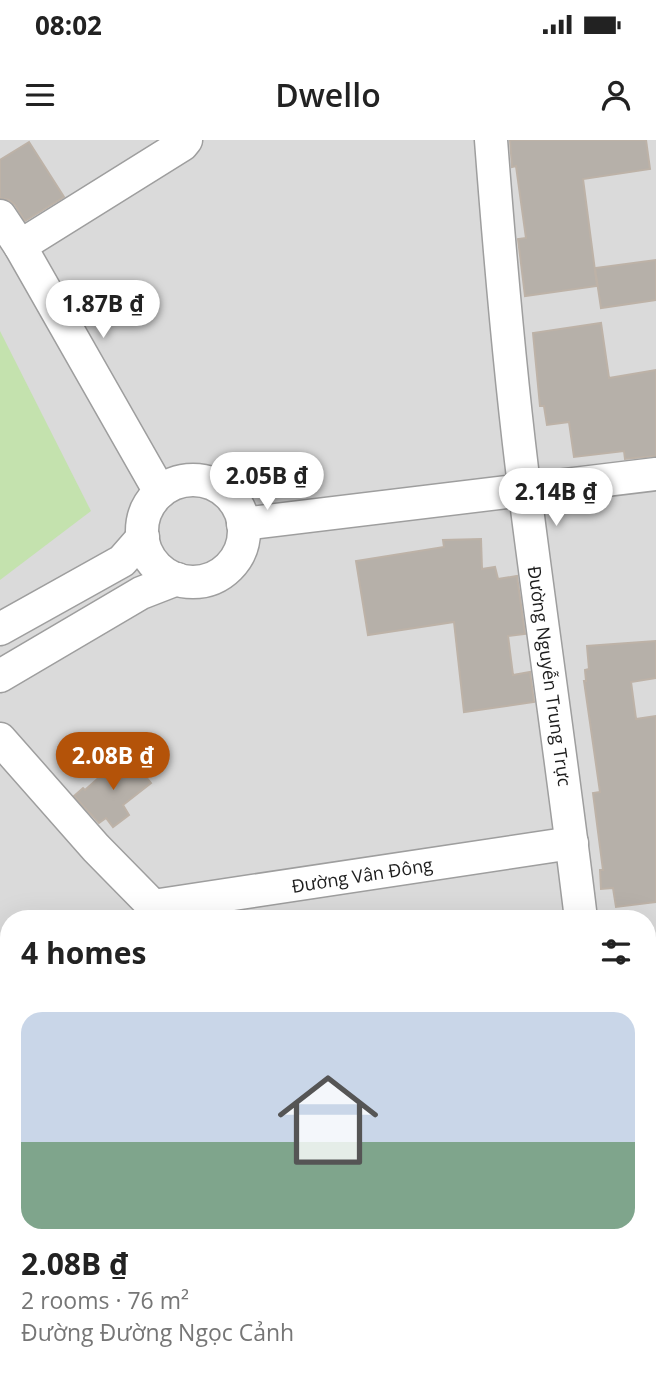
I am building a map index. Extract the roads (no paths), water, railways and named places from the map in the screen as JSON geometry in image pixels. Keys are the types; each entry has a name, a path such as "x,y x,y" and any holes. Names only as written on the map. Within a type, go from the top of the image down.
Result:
{"street":[{"path":"20,247 187,140"},
{"name":"Đường Nguyễn Trung Trực","path":"491,140 524,492 580,910"},
{"path":"0,216 160,492"},
{"path":"243,524 656,474"},
{"path":"201,481 221,489 236,504 243,524 243,544 235,561 221,575 203,582 184,582 166,575 152,562 144,545 142,525 148,507 160,492 179,482 201,481"},
{"path":"0,629 122,561 143,537"},
{"path":"0,676 141,593 177,579"},
{"path":"0,739 154,910"},
{"name":"Đường Vân Đông","path":"168,910 572,843"}]}
